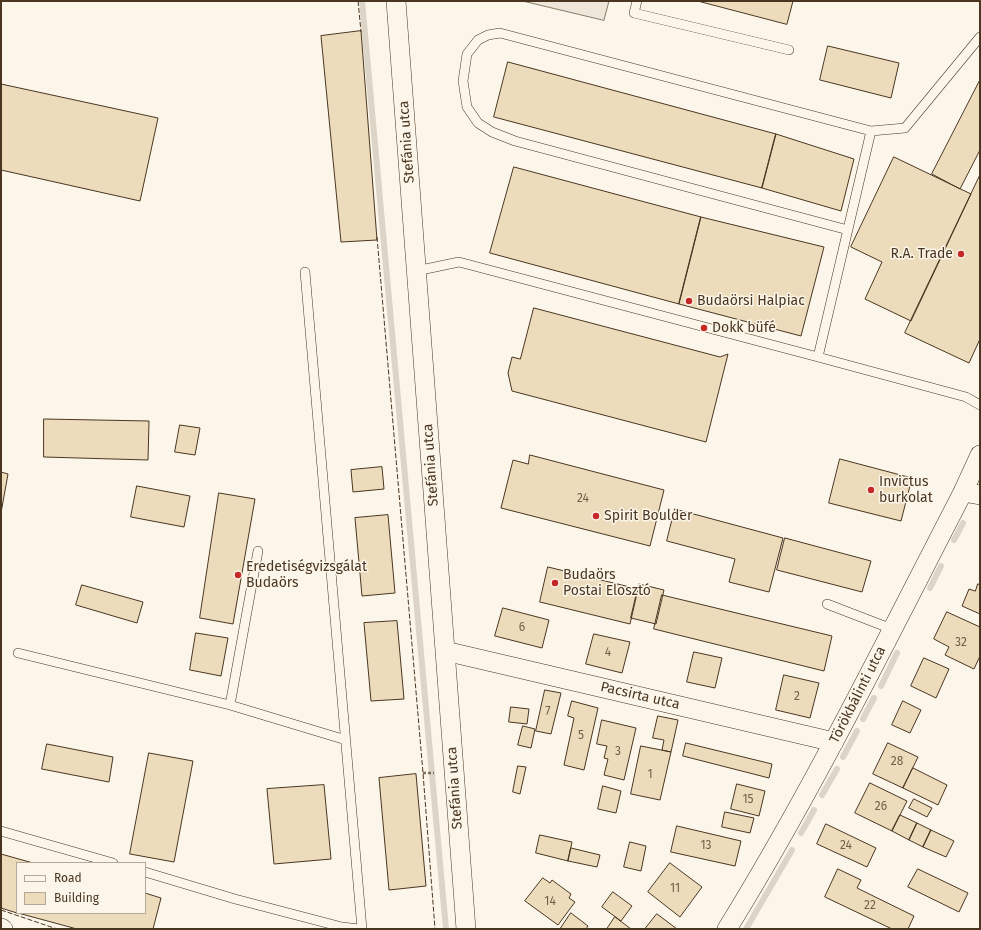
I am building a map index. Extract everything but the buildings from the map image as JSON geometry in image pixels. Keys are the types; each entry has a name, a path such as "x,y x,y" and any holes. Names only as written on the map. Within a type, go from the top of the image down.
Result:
{"street":[{"name":"Stefánia utca","path":"396,1 466,929"},
{"name":"Törökbálinti utca","path":"727,929 778,844 834,742 892,630 971,494 980,455"},
{"name":"Pacsirta utca","path":"445,651 834,742"}],"lane":[{"path":"637,1 634,13 789,50"},
{"path":"848,230 514,140 492,132 478,123 467,107 463,81 467,54 478,40 488,35 500,33 871,131 905,128 980,37"},
{"path":"818,357 871,131"},
{"path":"416,271 458,262 818,357 966,398 980,405"},
{"path":"305,272 362,929"},
{"path":"230,705 258,551"},
{"path":"828,604 892,630"},
{"path":"18,653 230,705 346,740"},
{"path":"1,831 109,862"},
{"path":"146,872 235,899 342,927 359,929"}],"shaded area":[{"path":"523,1 609,1 604,20"}],"waterway":[{"path":"362,1 446,929"},
{"path":"954,540 963,523"},
{"path":"930,588 941,566"},
{"path":"881,686 897,653"},
{"path":"863,719 874,698"},
{"path":"843,757 857,731"},
{"path":"822,795 837,769"},
{"path":"801,833 814,810"},
{"path":"746,929 792,850"}],"fence":[{"path":"358,1 361,32"},
{"path":"377,237 435,929"},
{"path":"1,910 57,929"}],"place":[{"name":"R.A. Trade","path":"961,254"},
{"name":"Budaörsi Halpiac","path":"689,301"},
{"name":"Dokk büfé","path":"704,328"},
{"name":"Invictus burkolat","path":"871,490"},
{"name":"Spirit Boulder","path":"596,516"},
{"name":"Eredetiségvizsgálat Budaörs","path":"238,575"},
{"name":"Budaörs Postai Elosztó","path":"555,583"}]}
